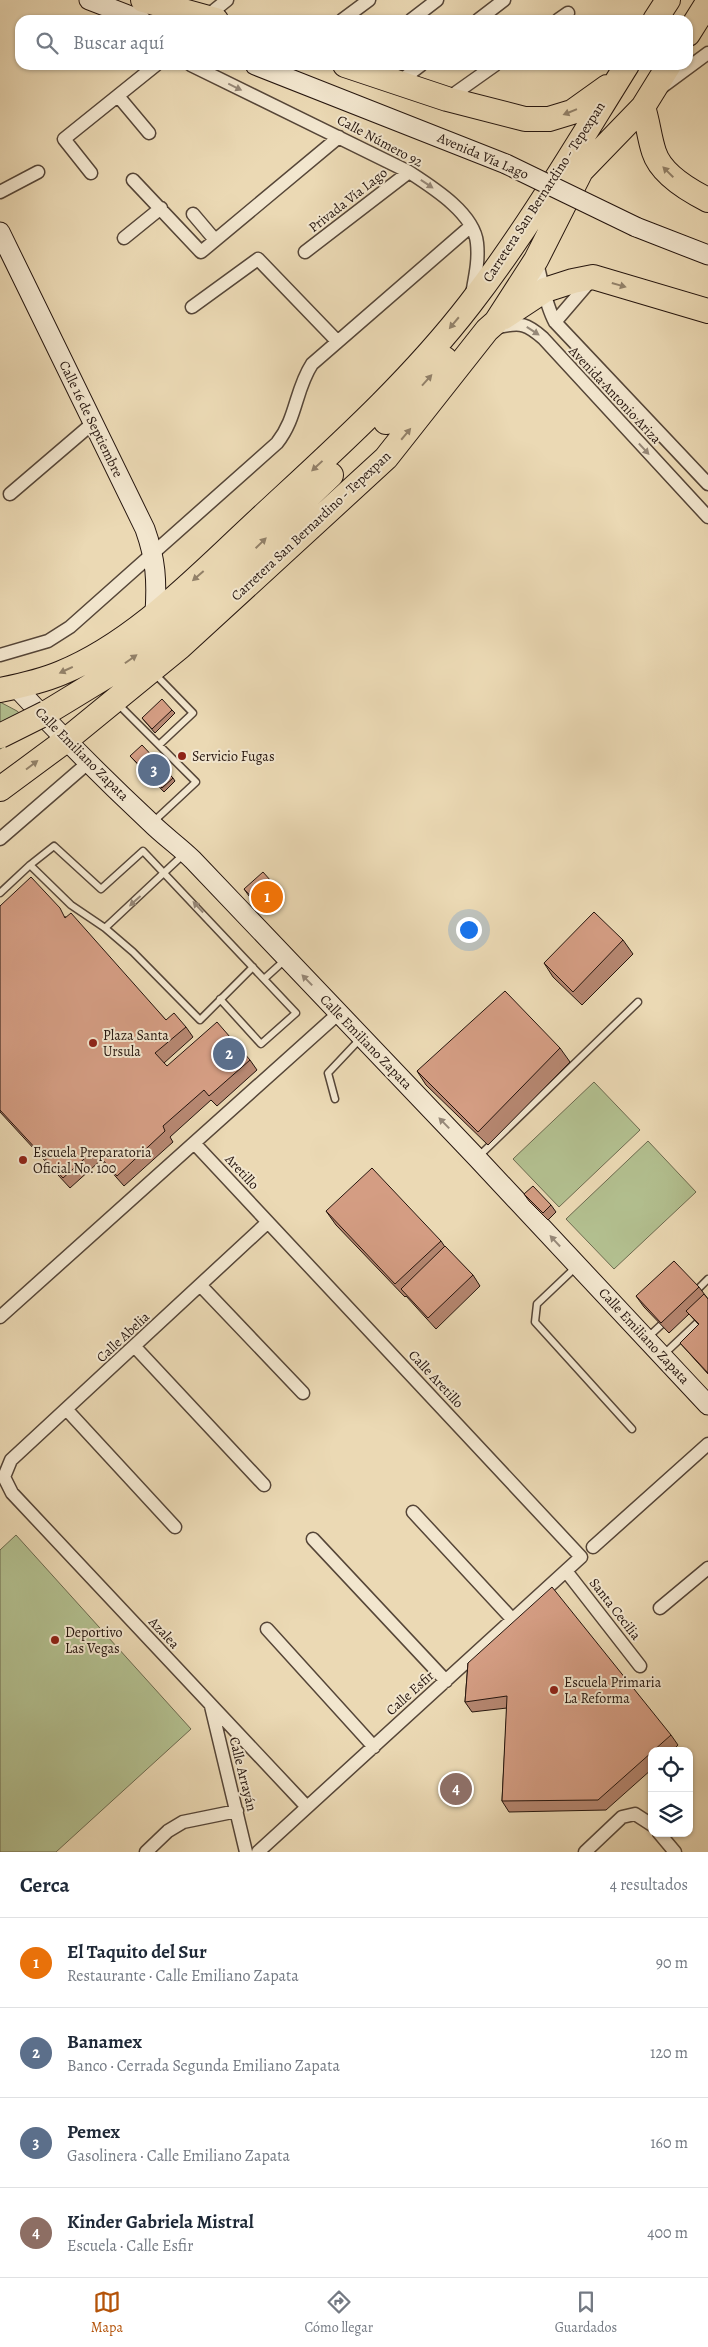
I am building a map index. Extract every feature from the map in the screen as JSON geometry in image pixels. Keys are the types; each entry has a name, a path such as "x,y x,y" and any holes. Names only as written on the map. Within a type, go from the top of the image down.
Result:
{"highway":[{"path":"143,0 200,15"},
{"path":"658,15 668,0"},
{"path":"693,26 708,2"},
{"path":"362,70 447,99 525,119 549,119 572,112 594,98 624,70"},
{"name":"Carretera San Bernardino - Tepexpan","path":"8,688 60,673 89,660 155,613 206,569 362,424 420,363 483,318 517,238 624,70"},
{"name":"Carretera San Bernardino - Tepexpan","path":"0,789 65,741 180,647 386,458 483,318 536,260 581,171 646,101 666,70"},
{"path":"646,101 654,154 663,168 677,181 708,200"},
{"path":"0,736 46,713 110,674 146,648 213,588 409,399 483,318 581,171"},
{"path":"483,318 545,290 593,277 708,311"}],"main road":[{"path":"91,1 127,15"},
{"name":"Avenida Vía Lago","path":"268,70 506,164 636,227 708,255"},
{"name":"Calle 16 de Septiembre","path":"0,232 4,254 93,423 145,529 154,553 157,580 155,613"},
{"name":"Calle Emiliano Zapata","path":"8,688 89,762 151,824 186,853 477,1158 708,1405"}],"street":[{"path":"214,15 227,0"},
{"path":"349,15 369,0"},
{"path":"418,15 437,0"},
{"path":"484,15 504,0"},
{"path":"91,1 106,15"},
{"path":"693,65 708,53"},
{"path":"91,172 64,139 150,70"},
{"name":"Calle Número 92","path":"201,70 409,172 458,209 471,226 477,242 477,267 483,318"},
{"path":"399,82 415,70"},
{"path":"447,99 487,70"},
{"path":"646,101 686,70"},
{"path":"118,96 149,133"},
{"path":"133,180 201,252 339,137"},
{"path":"0,192 38,172"},
{"name":"Privada Vía Lago","path":"305,252 409,172"},
{"path":"124,238 161,208"},
{"path":"193,214 215,240"},
{"path":"2,652 48,641 70,627 277,443 288,429 294,415 303,378 312,364 471,226"},
{"path":"192,307 258,259 337,341"},
{"name":"Avenida Antonio Ariza","path":"536,260 549,311 555,322 708,484"},
{"path":"555,322 593,277"},
{"name":"Avenida Antonio Ariza","path":"483,318 518,323 532,328 544,338 708,518"},
{"path":"10,494 93,423"},
{"path":"0,839 89,762"},
{"path":"0,1317 339,1013"},
{"name":"Aretillo","path":"194,1143 268,1222"},
{"name":"Calle Abelia","path":"4,1477 11,1460 268,1222"},
{"name":"Calle Aretillo","path":"268,1222 581,1557"},
{"path":"201,1286 303,1393"},
{"path":"135,1347 264,1485"},
{"path":"67,1410 175,1527"},
{"path":"593,1548 708,1444"},
{"name":"Azalea","path":"4,1477 12,1493 307,1807"},
{"path":"413,1512 513,1620"},
{"path":"313,1539 446,1681"},
{"name":"Calle Esfir","path":"258,1852 581,1557"},
{"path":"660,1608 708,1568"},
{"name":"Santa Cecilia","path":"566,1571 640,1666"},
{"path":"267,1630 374,1747"},
{"name":"Calle Arrayán","path":"210,1704 246,1852"},
{"path":"146,1852 168,1831 183,1822 237,1811"},
{"path":"585,1852 622,1817 635,1814 648,1821"},
{"path":"662,1837 674,1852"}],"lane":[{"path":"151,670 193,713 160,745"},
{"path":"114,700 196,782 151,824"},
{"path":"0,893 30,864 54,846 101,889 143,851 296,1012 261,1044 220,999"},
{"path":"104,928 186,853"},
{"path":"30,864 71,905 104,928 138,957 200,1020 253,967"},
{"path":"264,979 287,958"},
{"path":"477,1158 638,1002"},
{"path":"335,1099 328,1073 352,1045 362,1037"},
{"path":"578,1266 537,1304 535,1322 632,1429"},
{"path":"698,1289 708,1279"},
{"path":"662,1356 697,1323"},
{"path":"646,1339 661,1325"}],"green space":[{"path":"0,702 17,711 32,724 14,741 0,749"},
{"path":"594,1082 640,1130 559,1207 513,1159"},
{"path":"648,1141 696,1192 614,1269 566,1219"},
{"name":"Deportivo Las Vegas","path":"16,1535 191,1729 56,1852 0,1852 0,1550"}],"building":[{"path":"162,699 172,710 152,729 142,718"},
{"path":"142,745 173,778 162,788 130,756"},
{"path":"263,872 279,890 261,907 244,889"},
{"name":"Plaza Santa Ursula","path":"31,877 60,908 65,918 71,913 166,1020 174,1013 186,1027 155,1053 167,1066 217,1022 250,1060 209,1096 204,1090 163,1126 165,1131 117,1176 94,1150 63,1178 0,1110 0,906"},
{"path":"594,912 623,940 573,992 544,963"},
{"path":"505,991 560,1048 478,1132 417,1071"},
{"path":"372,1168 441,1241 395,1284 326,1211"},
{"path":"533,1186 551,1205 543,1213 524,1194"},
{"path":"445,1246 473,1275 428,1318 401,1289"},
{"path":"674,1261 699,1287 661,1323 636,1296"},
{"path":"704,1294 708,1299 708,1373 680,1343 699,1324 686,1311"},
{"name":"Escuela Primaria La Reforma","path":"552,1587 671,1735 658,1747 648,1747 648,1756 598,1800 502,1801 507,1696 465,1702 468,1663"}],"place":[{"name":"Servicio Fugas","path":"182,756"},
{"name":"Pemex","path":"154,770"},
{"name":"El Taquito del Sur","path":"267,897"},
{"name":"Plaza Santa Ursula","path":"93,1043"},
{"name":"Banamex","path":"229,1054"},
{"name":"Escuela Preparatoria Oficial No. 100","path":"23,1160"},
{"name":"Deportivo Las Vegas","path":"55,1640"},
{"name":"Escuela Primaria La Reforma","path":"554,1690"},
{"name":"Kinder Gabriela Mistral","path":"456,1789"}]}
